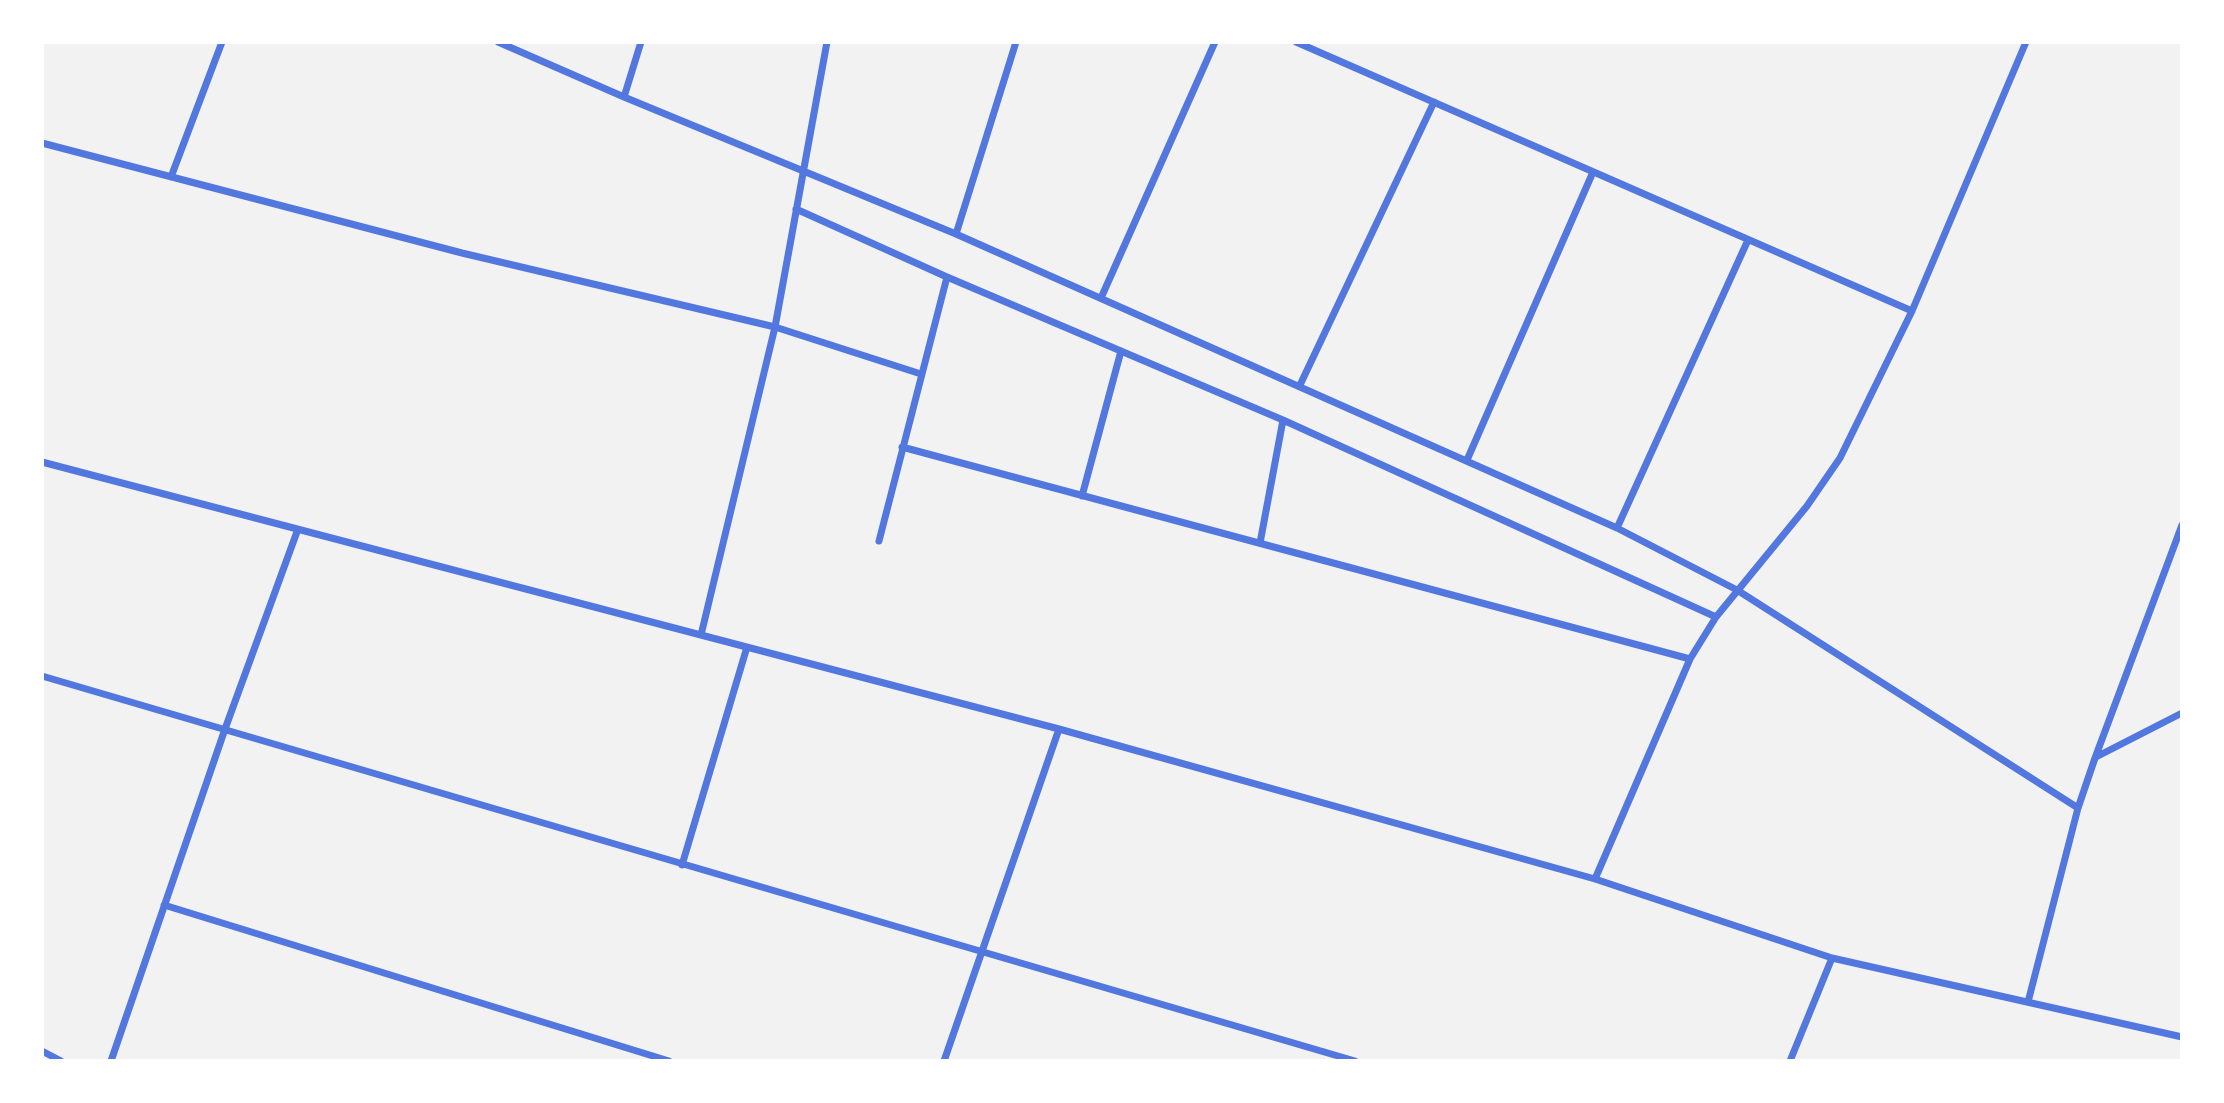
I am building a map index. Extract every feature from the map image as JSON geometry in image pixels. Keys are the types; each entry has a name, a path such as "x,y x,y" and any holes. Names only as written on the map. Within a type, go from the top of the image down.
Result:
{"street":[{"path":"171,177 222,42"},
{"path":"498,42 956,234 1617,527 1737,590 2078,808"},
{"path":"624,97 641,42"},
{"path":"701,635 775,327 827,42"},
{"path":"956,234 1016,42"},
{"path":"1101,298 1214,42"},
{"path":"1296,42 1912,311"},
{"path":"1595,879 1690,659 1716,617 1807,506 1840,458 1912,311 2026,42"},
{"path":"1300,386 1433,102"},
{"path":"42,143 462,253 775,327 921,374"},
{"path":"1467,460 1593,172"},
{"path":"796,209 947,277 1283,420 1716,617"},
{"path":"1617,527 1748,240"},
{"path":"879,541 947,277"},
{"path":"1082,496 1121,351"},
{"path":"1260,543 1283,420"},
{"path":"902,447 1690,659"},
{"path":"42,462 1059,729 1595,879 1832,958 2182,1037"},
{"path":"2028,1002 2078,808 2182,524"},
{"path":"111,1061 225,729 298,529"},
{"path":"682,865 747,647"},
{"path":"42,676 981,954 1355,1061"},
{"path":"2095,758 2182,713"},
{"path":"944,1061 1059,729"},
{"path":"164,905 669,1061"},
{"path":"1790,1061 1832,958"},
{"path":"42,1051 61,1061"}]}
